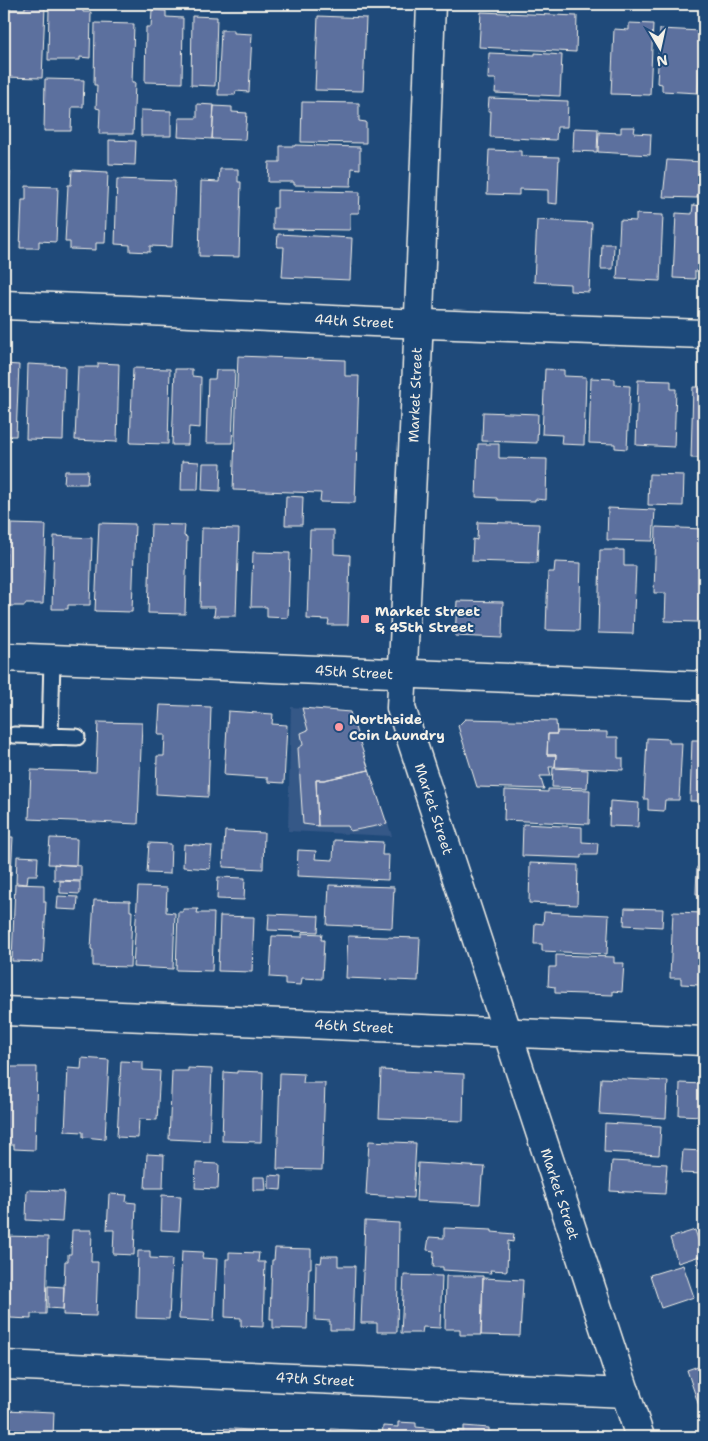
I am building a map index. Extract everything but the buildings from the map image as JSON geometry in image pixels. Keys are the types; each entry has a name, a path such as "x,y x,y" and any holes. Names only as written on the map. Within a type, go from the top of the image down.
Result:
{"street":[{"name":"Market Street","path":"431,4 401,708 640,1437"},
{"name":"44th Street","path":"4,305 418,324 704,334"},
{"name":"45th Street","path":"4,657 704,686"},
{"name":"46th Street","path":"4,1011 704,1041"},
{"name":"47th Street","path":"4,1365 626,1393"}],"lane":[{"path":"50,737 52,659"},
{"path":"14,735 77,737"}],"shaded area":[{"path":"291,707 350,712 392,836 288,831"}],"place":[{"name":"Market Street & 45th Street","path":"365,619"},
{"name":"Northside Coin Laundry","path":"339,727"}]}
